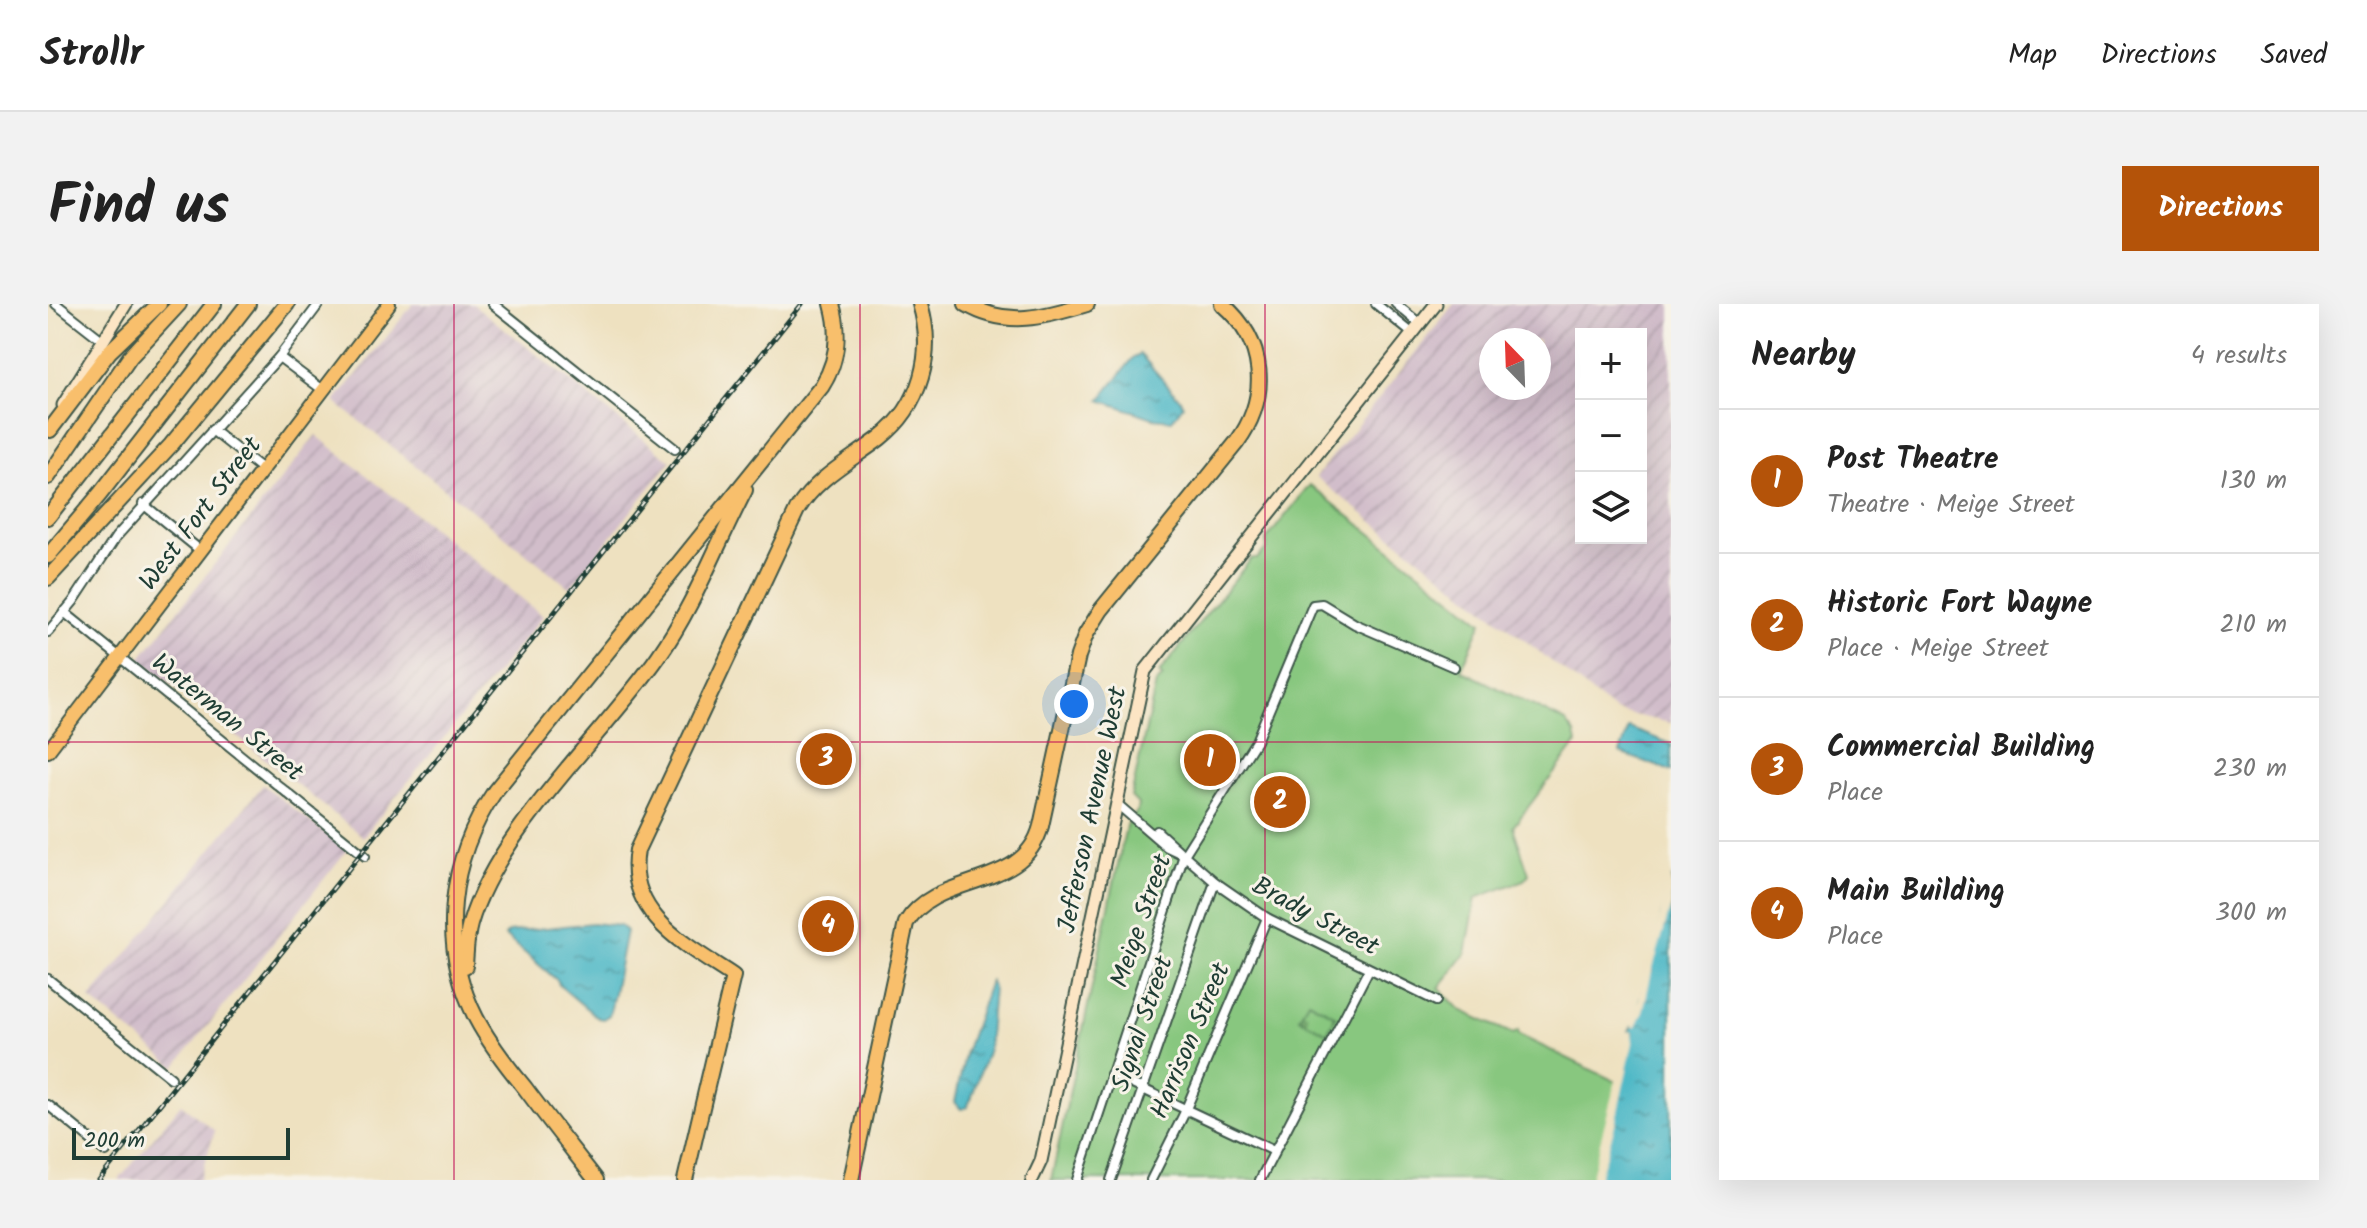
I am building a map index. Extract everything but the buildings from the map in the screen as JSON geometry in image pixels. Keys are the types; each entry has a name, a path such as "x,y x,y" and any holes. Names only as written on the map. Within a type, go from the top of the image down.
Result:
{"highway":[{"path":"49,431 109,352 159,304"},
{"path":"48,477 130,357 179,304"},
{"path":"48,517 214,304"},
{"path":"48,556 110,482 248,304"},
{"path":"48,578 164,454 287,304"},
{"path":"596,1180 493,1046 474,1013 457,951 455,892 464,849 478,818 507,776 826,380 834,360 837,328 832,304"},
{"path":"685,1180 733,976 670,933 653,915 637,884 637,850 797,510 821,480 883,436 915,395 924,366 926,338 920,304"},
{"path":"966,304 1004,318 1040,317 1087,304"},
{"path":"851,1180 906,923 926,903 1004,871 1033,847 1041,826 1078,656 1086,634 1101,610 1237,442 1252,418 1260,381 1256,354 1244,327 1222,304"},
{"path":"467,994 465,965 468,933 485,887 519,831 615,714 668,643 761,462"}],"main road":[{"path":"49,431 74,384 126,304"},
{"name":"West Fort Street","path":"48,751 389,304"},
{"name":"Jefferson Avenue West","path":"1032,1180 1044,1148 1121,807 1146,668 1436,304"}],"street":[{"path":"56,304 102,340"},
{"path":"48,632 143,504 279,357 319,304"},
{"path":"493,304 675,449"},
{"path":"1376,304 1417,329"},
{"path":"1396,304 1417,329"},
{"path":"279,357 323,390"},
{"path":"212,430 263,470"},
{"path":"143,504 201,551"},
{"name":"Meige Street","path":"1077,1180 1184,855 1256,741 1310,609 1316,603 1322,604 1355,624 1454,667"},
{"name":"Waterman Street","path":"64,612 365,856"},
{"name":"Brady Street","path":"1121,807 1167,847 1184,855 1215,882 1267,918 1436,1001"},
{"name":"Signal Street","path":"1111,1180 1215,882"},
{"name":"Harrison Street","path":"1151,1180 1186,1107 1267,918"},
{"path":"1260,1180 1369,969"},
{"path":"48,979 171,1078"},
{"path":"1111,1074 1274,1151"},
{"path":"48,1105 106,1152"}],"shaded area":[{"path":"413,304 473,304 671,461 570,588 335,402"},
{"path":"1454,304 1671,304 1671,723 1615,711 1316,477"},
{"path":"316,435 543,616 363,837 140,659"},
{"path":"263,785 347,850 175,1067 90,999"},
{"path":"181,1104 215,1131 199,1180 119,1180"}],"green space":[{"path":"1310,485 1482,622 1461,670 1566,722 1575,734 1577,743 1513,827 1529,874 1524,880 1476,898 1466,953 1439,988 1460,1010 1513,1034 1518,1031 1519,1035 1619,1083 1594,1180 1051,1180 1126,826 1137,811 1138,804 1131,797 1156,683 1163,677 1159,673 1251,559 1257,559 1267,548 1266,540"},
{"path":"1308,1001 1336,1016 1327,1033 1299,1018"}],"water":[{"path":"1140,354 1183,405 1172,420 1153,418 1100,400 1134,357"},
{"path":"1629,728 1671,744 1671,771 1620,753"},
{"path":"1671,877 1671,1180 1594,1180 1632,1033 1629,1031"},
{"path":"593,923 620,926 626,931 611,1008 609,1015 603,1019 559,985 505,936 509,932"},
{"path":"990,981 993,987 988,1049 971,1099 967,1107 961,1109 955,1102 966,1050"}],"pier":[{"path":"1671,875 1671,906 1643,1012 1636,1027 1633,1027 1630,1022 1639,999 1644,967"},
{"path":"1629,1031 1632,1032 1633,1043 1614,1129 1598,1180 1590,1180"}],"railway":[{"path":"99,1180 802,304"}],"place":[{"name":"Commercial Building","path":"826,759"},
{"name":"Post Theatre","path":"1210,760"},
{"name":"Historic Fort Wayne","path":"1280,802"},
{"name":"Main Building","path":"828,926"}]}
